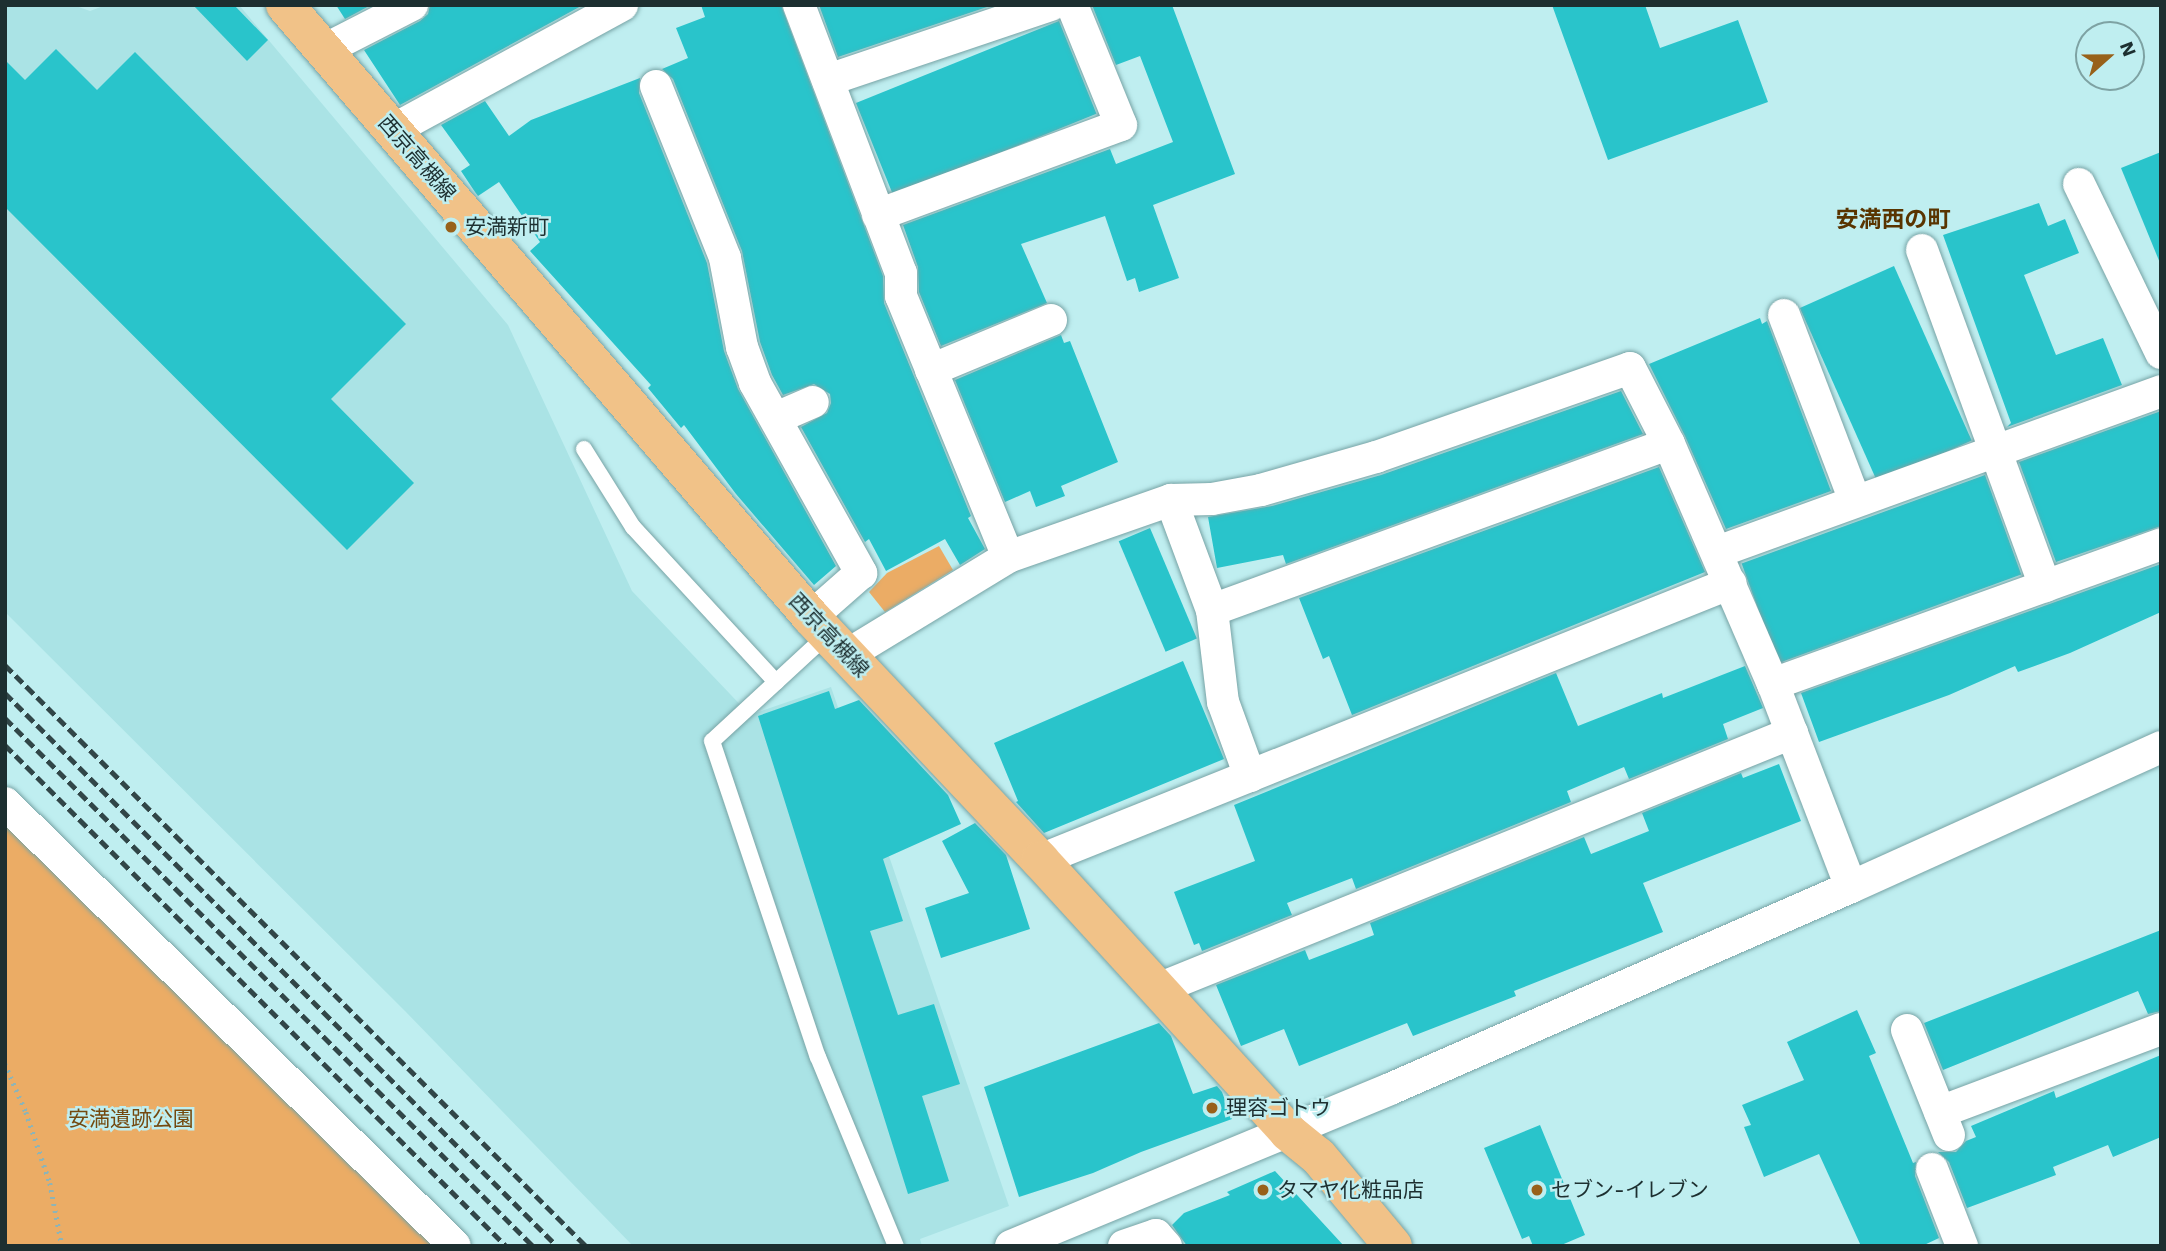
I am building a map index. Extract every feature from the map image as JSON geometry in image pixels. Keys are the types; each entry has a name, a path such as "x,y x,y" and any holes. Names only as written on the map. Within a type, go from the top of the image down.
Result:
{"main road":[{"name":"西京高槻線","path":"285,5 828,636 1040,860 1288,1132 1318,1156 1393,1246"}],"street":[{"path":"324,50 412,5"},
{"path":"393,130 622,5"},
{"path":"799,5 901,273 901,296 1008,557"},
{"path":"828,80 1051,5"},
{"path":"878,215 1121,125 1072,5"},
{"path":"656,86 725,258 742,347 755,383 861,573 828,636"},
{"path":"2080,184 2161,353"},
{"path":"1922,250 2045,586"},
{"path":"1783,315 1855,501"},
{"path":"931,370 1051,320"},
{"path":"828,636 1008,557 1171,500 1212,499 1261,490 1376,457 1630,368 1669,444 1731,583 1851,887"},
{"path":"1717,552 2161,391"},
{"path":"776,418 813,402"},
{"path":"1212,610 1669,444"},
{"path":"1171,500 1212,610 1223,702 1250,776"},
{"path":"1773,684 2161,544"},
{"path":"1040,860 1731,583"},
{"path":"1158,989 1792,733"},
{"path":"1011,1246 1288,1132 1851,887 2161,747"},
{"path":"5,803 455,1246"},
{"path":"1907,1030 1945,1123 2161,1029"},
{"path":"1932,1169 1962,1246"},
{"path":"1124,1246 1156,1235 1166,1246"}],"lane":[{"path":"584,449 634,527 776,682"},
{"path":"828,636 712,741 818,1057 896,1246"}],"path":[{"path":"5,1064 26,1112 50,1183 62,1246"}],"shaded area":[{"path":"5,5 73,5 90,11 106,5 239,5 508,325 632,591 750,715 831,687 1009,1206 920,1239 922,1246 633,1246 405,1011 5,612"}],"green space":[{"path":"939,546 953,570 885,612 869,592 887,573"},
{"name":"安満遺跡公園","path":"5,817 438,1246 5,1246"}],"building":[{"path":"193,5 234,5 268,40 247,61"},
{"path":"336,5 371,5 345,19"},
{"path":"430,5 583,5 400,105 364,50 420,21 428,14"},
{"path":"701,5 781,5 883,276 884,303 971,516 968,518 985,549 960,565 945,539 886,571 869,539 865,542 801,427 827,413 831,403 830,394 814,384 783,395 772,375 760,342 742,251 673,79 662,69 688,58 676,28 705,17"},
{"path":"819,5 993,5 838,57"},
{"path":"1092,5 1172,5 1235,174 1153,205 1179,278 1139,292 1135,278 1127,281 1105,216 1021,244 1047,303 941,346 919,292 918,267 903,225 1110,149 1116,164 1173,142 1140,56 1116,65"},
{"path":"1552,5 1645,5 1660,48 1738,20 1768,102 1608,160"},
{"path":"1059,21 1096,114 893,196 856,103"},
{"path":"56,49 97,90 135,52 406,324 331,399 414,483 347,550 5,207 5,60 25,80"},
{"path":"640,78 639,93 707,263 724,351 738,389 836,566 814,585 736,494 684,425 681,428 648,388 651,385 530,251 540,242 499,182 478,196 461,171 470,165 441,125 485,101 509,136 531,120"},
{"path":"2161,152 2161,263 2160,263 2121,168"},
{"path":"2039,203 2048,226 2065,219 2079,253 2024,275 2056,355 2103,338 2122,385 2007,427 2011,423 1943,235"},
{"path":"1894,266 1972,440 1878,482 1800,308"},
{"path":"1760,318 1762,324 1767,321 1831,491 1726,529 1685,436 1649,364"},
{"path":"1061,335 1064,343 1070,341 1118,462 1061,486 1065,496 1036,507 1030,491 1005,502 955,380"},
{"path":"1621,391 1643,434 1286,564 1283,555 1217,568 1208,517 1272,506 1381,475"},
{"path":"2161,411 2161,526 2056,562 2019,462"},
{"path":"1659,467 1705,572 1352,715 1329,656 1323,659 1299,598"},
{"path":"1985,475 2021,575 1778,663 1742,564"},
{"path":"1150,528 1197,638 1166,652 1119,541"},
{"path":"2161,564 2161,612 2070,653 2018,672 2015,666 1949,695 1819,742 1801,693"},
{"path":"1183,661 1224,759 1044,833 1016,802 1018,801 994,743"},
{"path":"1745,666 1763,708 1723,724 1728,739 1629,779 1624,767 1567,791 1571,802 1356,889 1352,878 1287,903 1292,915 1202,951 1199,943 1194,945 1174,892 1255,861 1234,805 1556,673 1578,726 1662,693 1663,698"},
{"path":"829,691 835,709 859,700 948,795 961,824 883,859 903,921 870,931 898,1015 934,1004 960,1084 922,1096 949,1181 908,1194 758,716"},
{"path":"1779,764 1801,821 1643,883 1663,932 1514,991 1516,996 1413,1036 1407,1023 1299,1066 1284,1029 1241,1046 1216,985 1305,950 1309,960 1374,935 1370,923 1584,837 1591,854 1649,831 1642,813 1741,773 1743,778"},
{"path":"975,823 1006,855 1030,929 941,958 925,908 969,893 942,841"},
{"path":"2161,930 2161,1011 2148,1014 2138,991 1943,1070 1924,1023"},
{"path":"1857,1010 1876,1053 1869,1056 1913,1163 1916,1162 1915,1176 1939,1238 1922,1246 1861,1246 1819,1154 1764,1177 1744,1127 1751,1125 1742,1105 1804,1080 1787,1042"},
{"path":"1159,1023 1171,1036 1193,1094 1217,1086 1232,1119 1141,1152 1093,1173 1019,1197 984,1087"},
{"path":"2161,1055 2161,1137 2113,1157 2108,1145 2053,1167 2056,1175 1967,1208 1949,1162 1938,1152 1956,1152 1966,1141 1976,1137 1971,1126 2054,1091 2056,1098"},
{"path":"1540,1125 1585,1235 1559,1246 1533,1246 1529,1236 1522,1239 1484,1148"},
{"path":"1275,1171 1344,1246 1187,1246 1172,1225 1184,1213 1230,1195 1227,1192"}],"railway":[{"path":"5,665 586,1246"},
{"path":"5,693 557,1246"},
{"path":"5,718 533,1246"},
{"path":"5,745 506,1246"}],"place":[{"name":"安満新町","path":"451,227"},
{"name":"理容ゴトウ","path":"1212,1108"},
{"name":"タマヤ化粧品店","path":"1263,1190"},
{"name":"セブン-イレブン","path":"1537,1190"}],"district":[{"name":"安満西の町","path":"1893,220"}]}
